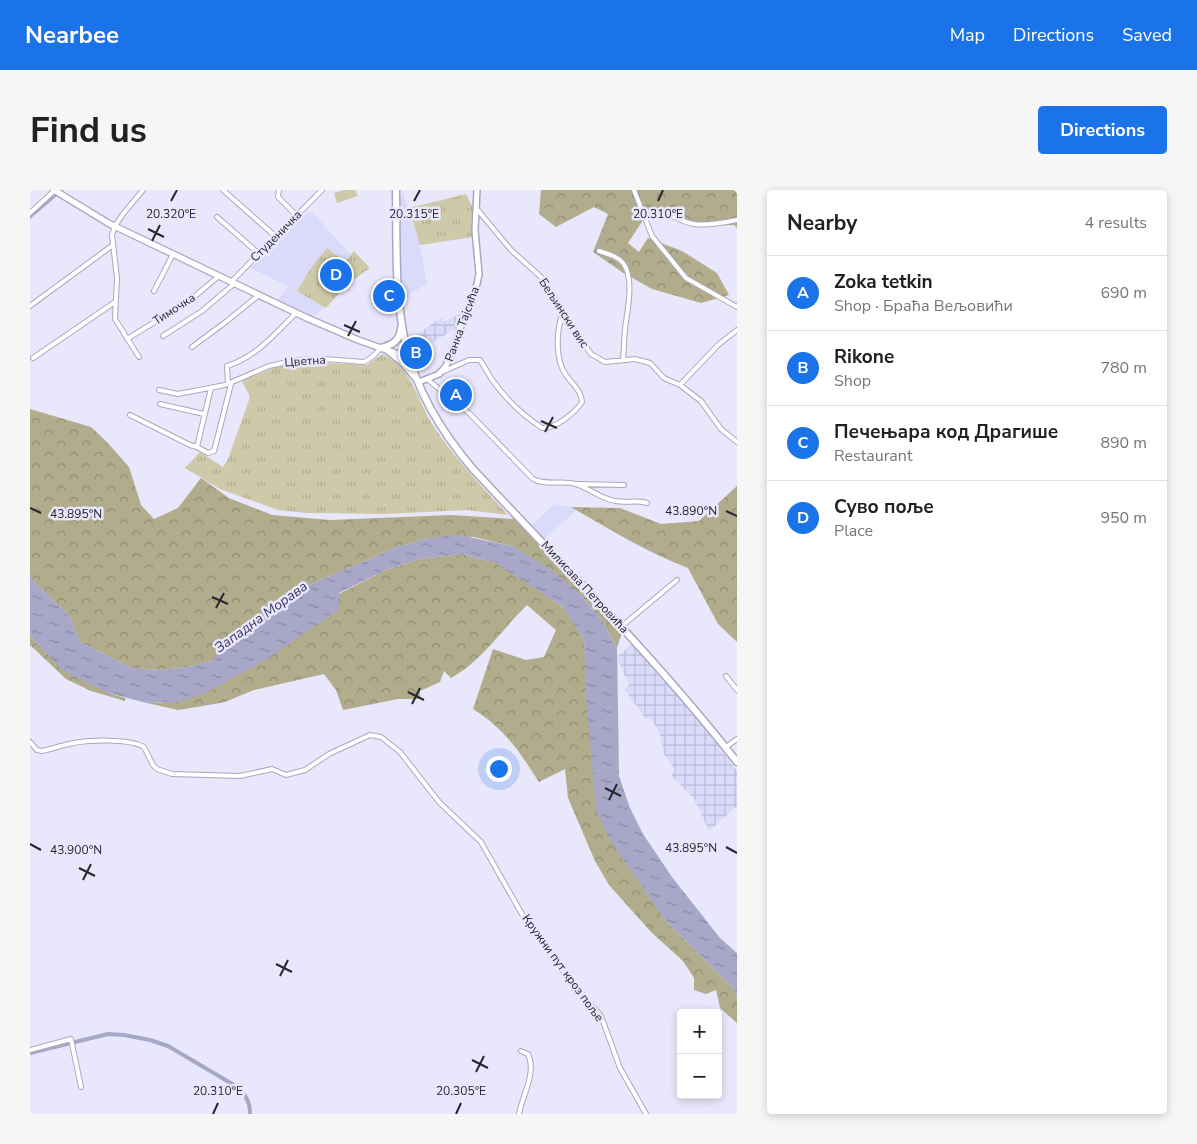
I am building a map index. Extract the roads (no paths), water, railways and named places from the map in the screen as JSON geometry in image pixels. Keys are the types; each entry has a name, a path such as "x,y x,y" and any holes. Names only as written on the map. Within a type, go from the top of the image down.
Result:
{"main road":[{"path":"396,190 398,280 402,319 409,356 418,380"},
{"path":"55,191 114,226 296,313 341,333 403,356 409,356"},
{"path":"384,349 396,342 400,333 402,319"},
{"path":"384,349 418,380"},
{"name":"Милисава Петровића","path":"418,380 442,427 473,468 622,626 683,695 737,762"}],"street":[{"path":"139,357 116,321 115,302 118,278 112,234 114,226 143,190"},
{"path":"223,190 275,236"},
{"path":"279,190 278,197 296,215"},
{"name":"Студеничка","path":"163,336 202,311 233,282 258,253 322,190"},
{"name":"Ранка Тајсића","path":"418,380 428,379 442,372 451,354 477,284 479,274 475,206 477,190"},
{"path":"634,190 652,236 686,278 737,307"},
{"path":"31,210 55,191"},
{"name":"Бељински вис","path":"475,206 511,250 542,278 584,346 596,357 610,362 635,359 650,363 664,378 680,386 701,401 721,429 737,442"},
{"path":"646,218 649,216 667,215 700,225 737,220"},
{"path":"217,217 258,253"},
{"path":"30,306 113,245"},
{"path":"599,251 616,256 624,264 628,273 628,312 623,360"},
{"path":"154,291 173,254"},
{"name":"Тимочка","path":"127,339 188,301 218,276"},
{"path":"192,346 259,295"},
{"path":"33,358 115,302"},
{"path":"130,415 190,446 197,447 208,453 214,451 229,384 227,366 236,364 262,346 296,313"},
{"path":"442,372 468,360 480,360 494,382 528,418 542,428 551,427 571,413 582,402 581,395 566,375 559,358 559,326 563,313"},
{"path":"680,386 718,345 737,330"},
{"name":"Цветна","path":"159,390 176,394 229,384 263,369 285,362 313,359 364,362 384,349"},
{"path":"428,379 470,414 533,479 539,482 624,485"},
{"path":"197,447 211,388"},
{"path":"160,404 204,414"},
{"path":"575,484 615,501 641,501 647,503"},
{"path":"622,626 677,580"},
{"path":"726,676 737,690"},
{"name":"Кружни пут кроз поље","path":"30,742 37,750 42,751 78,743 118,742 134,744 144,748 157,769 172,774 240,776 272,769 286,775 304,770 328,754 357,740 370,735 381,736 400,752 438,802 481,842 527,923 601,1016 620,1068 646,1114"},
{"path":"726,747 737,739"},
{"path":"30,1050 70,1039 73,1041 81,1087"},
{"path":"519,1114 530,1074 530,1058 528,1054 521,1051"}],"water":[{"path":"57,190 64,190 30,219 30,214"},
{"path":"459,535 512,546 547,567 581,595 602,621 617,648 619,776 630,808 643,834 672,877 720,938 737,953 737,995 733,988 663,918 610,840 596,810 586,696 584,640 563,607 496,563 462,554 419,559 386,570 339,593 338,610 266,660 205,693 179,702 147,703 108,693 64,671 36,643 30,634 30,574 36,584 70,616 80,642 131,668 160,670 186,667 211,661 307,586 397,547 429,538"}],"waterway":[{"path":"30,1053 108,1034 150,1040 168,1046 234,1085 246,1098 250,1114"}],"place":[{"name":"Суво поље","path":"336,275"},
{"name":"Печењара код Драгише","path":"389,296"},
{"name":"Rikone","path":"416,353"},
{"name":"Zoka tetkin","path":"456,395"}],"water label":[{"name":"Западна Морава","path":"261,617"}]}
